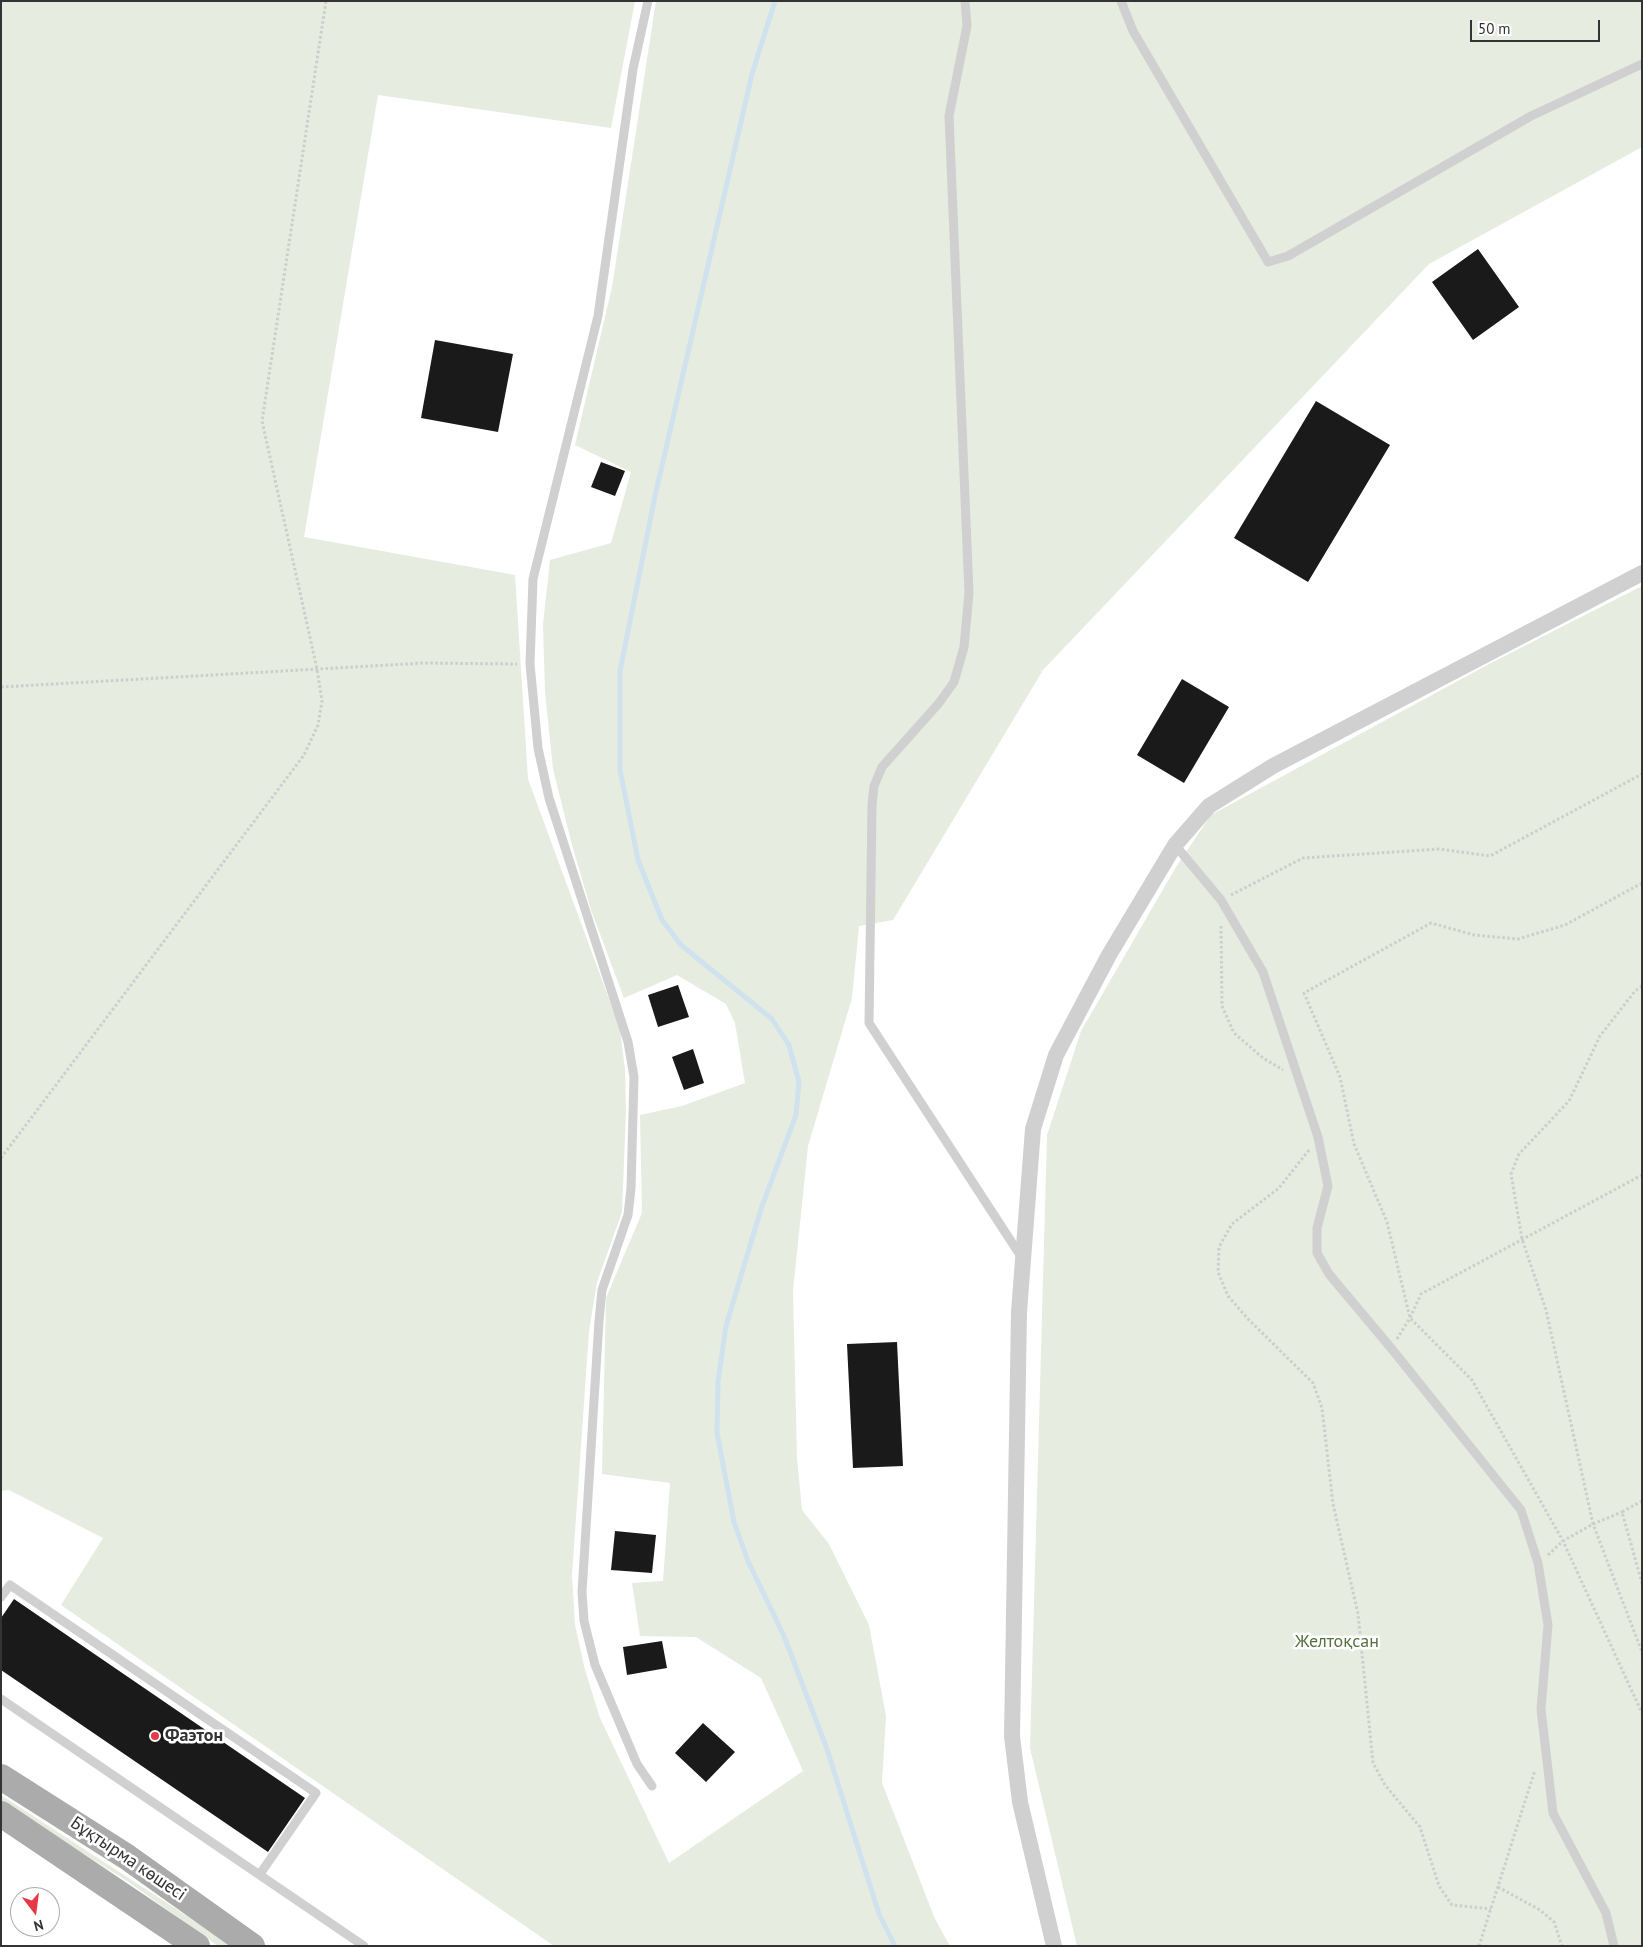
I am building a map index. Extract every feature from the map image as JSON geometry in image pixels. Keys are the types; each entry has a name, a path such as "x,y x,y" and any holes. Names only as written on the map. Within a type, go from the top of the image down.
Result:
{"main road":[{"name":"Бұқтырма көшесі","path":"1,1777 127,1857 252,1946"},
{"name":"Бұқтырма көшесі","path":"1,1814 197,1946"}],"street":[{"path":"1054,1946 1020,1802 1012,1736 1019,1312 1033,1129 1056,1056 1108,955 1175,845 1209,806 1273,766 1642,573"}],"lane":[{"path":"648,1 633,69 598,316 533,579 530,664 538,748 549,798 628,1042 634,1077 631,1188 628,1215 602,1290 582,1592 584,1621 595,1665 637,1764 652,1786"},
{"path":"965,1 967,26 949,116 969,593 964,647 954,682 939,703 882,766 874,786 872,805 869,1023 1023,1261"},
{"path":"1121,1 1133,31 1268,262 1288,256 1531,116 1642,64"},
{"path":"1175,845 1221,900 1264,972 1318,1137 1328,1186 1317,1228 1317,1253 1329,1274 1521,1510 1538,1564 1548,1625 1541,1709 1553,1813 1606,1913 1614,1946"},
{"path":"1,1597 10,1584 316,1793 260,1874"},
{"path":"1,1699 364,1946"}],"path":[{"path":"1,1158 304,755 318,725 322,701 317,669 262,421 326,1"},
{"path":"1,687 424,663 530,664"},
{"path":"1300,1080 1264,1058 1234,1034 1222,1006 1221,900 1303,858 1439,849 1490,856 1642,774"},
{"path":"1642,883 1564,925 1518,939 1474,935 1431,923 1304,994 1340,1077 1354,1144 1387,1222 1410,1318 1472,1380 1563,1541 1642,1713"},
{"path":"1642,986 1635,991 1600,1036 1569,1101 1519,1154 1511,1174 1522,1240 1546,1310 1593,1524 1642,1652"},
{"path":"1318,1137 1279,1188 1232,1224 1219,1247 1218,1272 1228,1296 1248,1319 1313,1384 1322,1408 1333,1504 1358,1614 1372,1763 1385,1785 1420,1827 1438,1886 1452,1905 1490,1909"},
{"path":"1391,1348 1410,1318 1420,1294 1642,1175"},
{"path":"1538,1564 1563,1541 1593,1524 1642,1501"},
{"path":"1622,1512 1642,1584"},
{"path":"1479,1946 1544,1739"},
{"path":"1498,1887 1540,1910 1554,1922 1562,1946"}],"green space":[{"path":"1,1 635,1 611,128 378,95 304,537 515,575 528,779 620,1029 625,1070 626,1111 622,1212 597,1282 589,1331 572,1575 575,1625 585,1670 600,1718 669,1863 803,1771 761,1678 696,1637 640,1636 632,1583 663,1581 670,1483 602,1474 606,1298 642,1213 640,1115 682,1106 745,1083 735,1023 726,1004 677,975 624,998 591,910 572,845 553,769 545,692 543,624 550,560 611,543 631,472 575,445 612,287 656,1 1642,1 1642,147 1429,264 1043,670 893,920 859,926 852,998 808,1146 793,1291 797,1458 802,1510 829,1544 869,1625 886,1716 882,1783 935,1919 950,1946 554,1946 61,1605 103,1538 9,1490 1,1491"},
{"name":"Желтоқсан","path":"1642,586 1642,1946 1077,1946 1030,1748 1047,1135 1081,1031 1176,867 1211,815 1489,664"},
{"path":"1,1795 233,1946 218,1946 127,1881 1,1802"}],"building":[{"path":"1478,249 1519,307 1473,340 1432,282"},
{"path":"435,340 513,354 498,432 421,418"},
{"path":"1316,401 1390,445 1308,582 1234,538"},
{"path":"601,462 625,471 615,496 591,487"},
{"path":"1182,679 1229,707 1184,783 1137,755"},
{"path":"678,985 689,1017 658,1027 648,995"},
{"path":"693,1049 704,1083 684,1090 672,1057"},
{"path":"897,1342 903,1466 853,1468 847,1344"},
{"path":"615,1531 656,1535 652,1573 611,1570"},
{"name":"Фаэтон","path":"14,1599 305,1798 268,1852 1,1670 1,1618"},
{"path":"662,1641 667,1668 627,1675 623,1647"},
{"path":"703,1723 735,1752 706,1782 675,1753"}],"waterway":[{"path":"775,1 752,74 655,496 620,671 620,770 638,860 662,920 681,945 772,1019 789,1045 799,1082 796,1115 761,1209 726,1326 718,1381 717,1433 734,1522 748,1561 784,1636 827,1749 879,1914 895,1946"}],"place":[{"name":"Фаэтон","path":"155,1736"}]}
